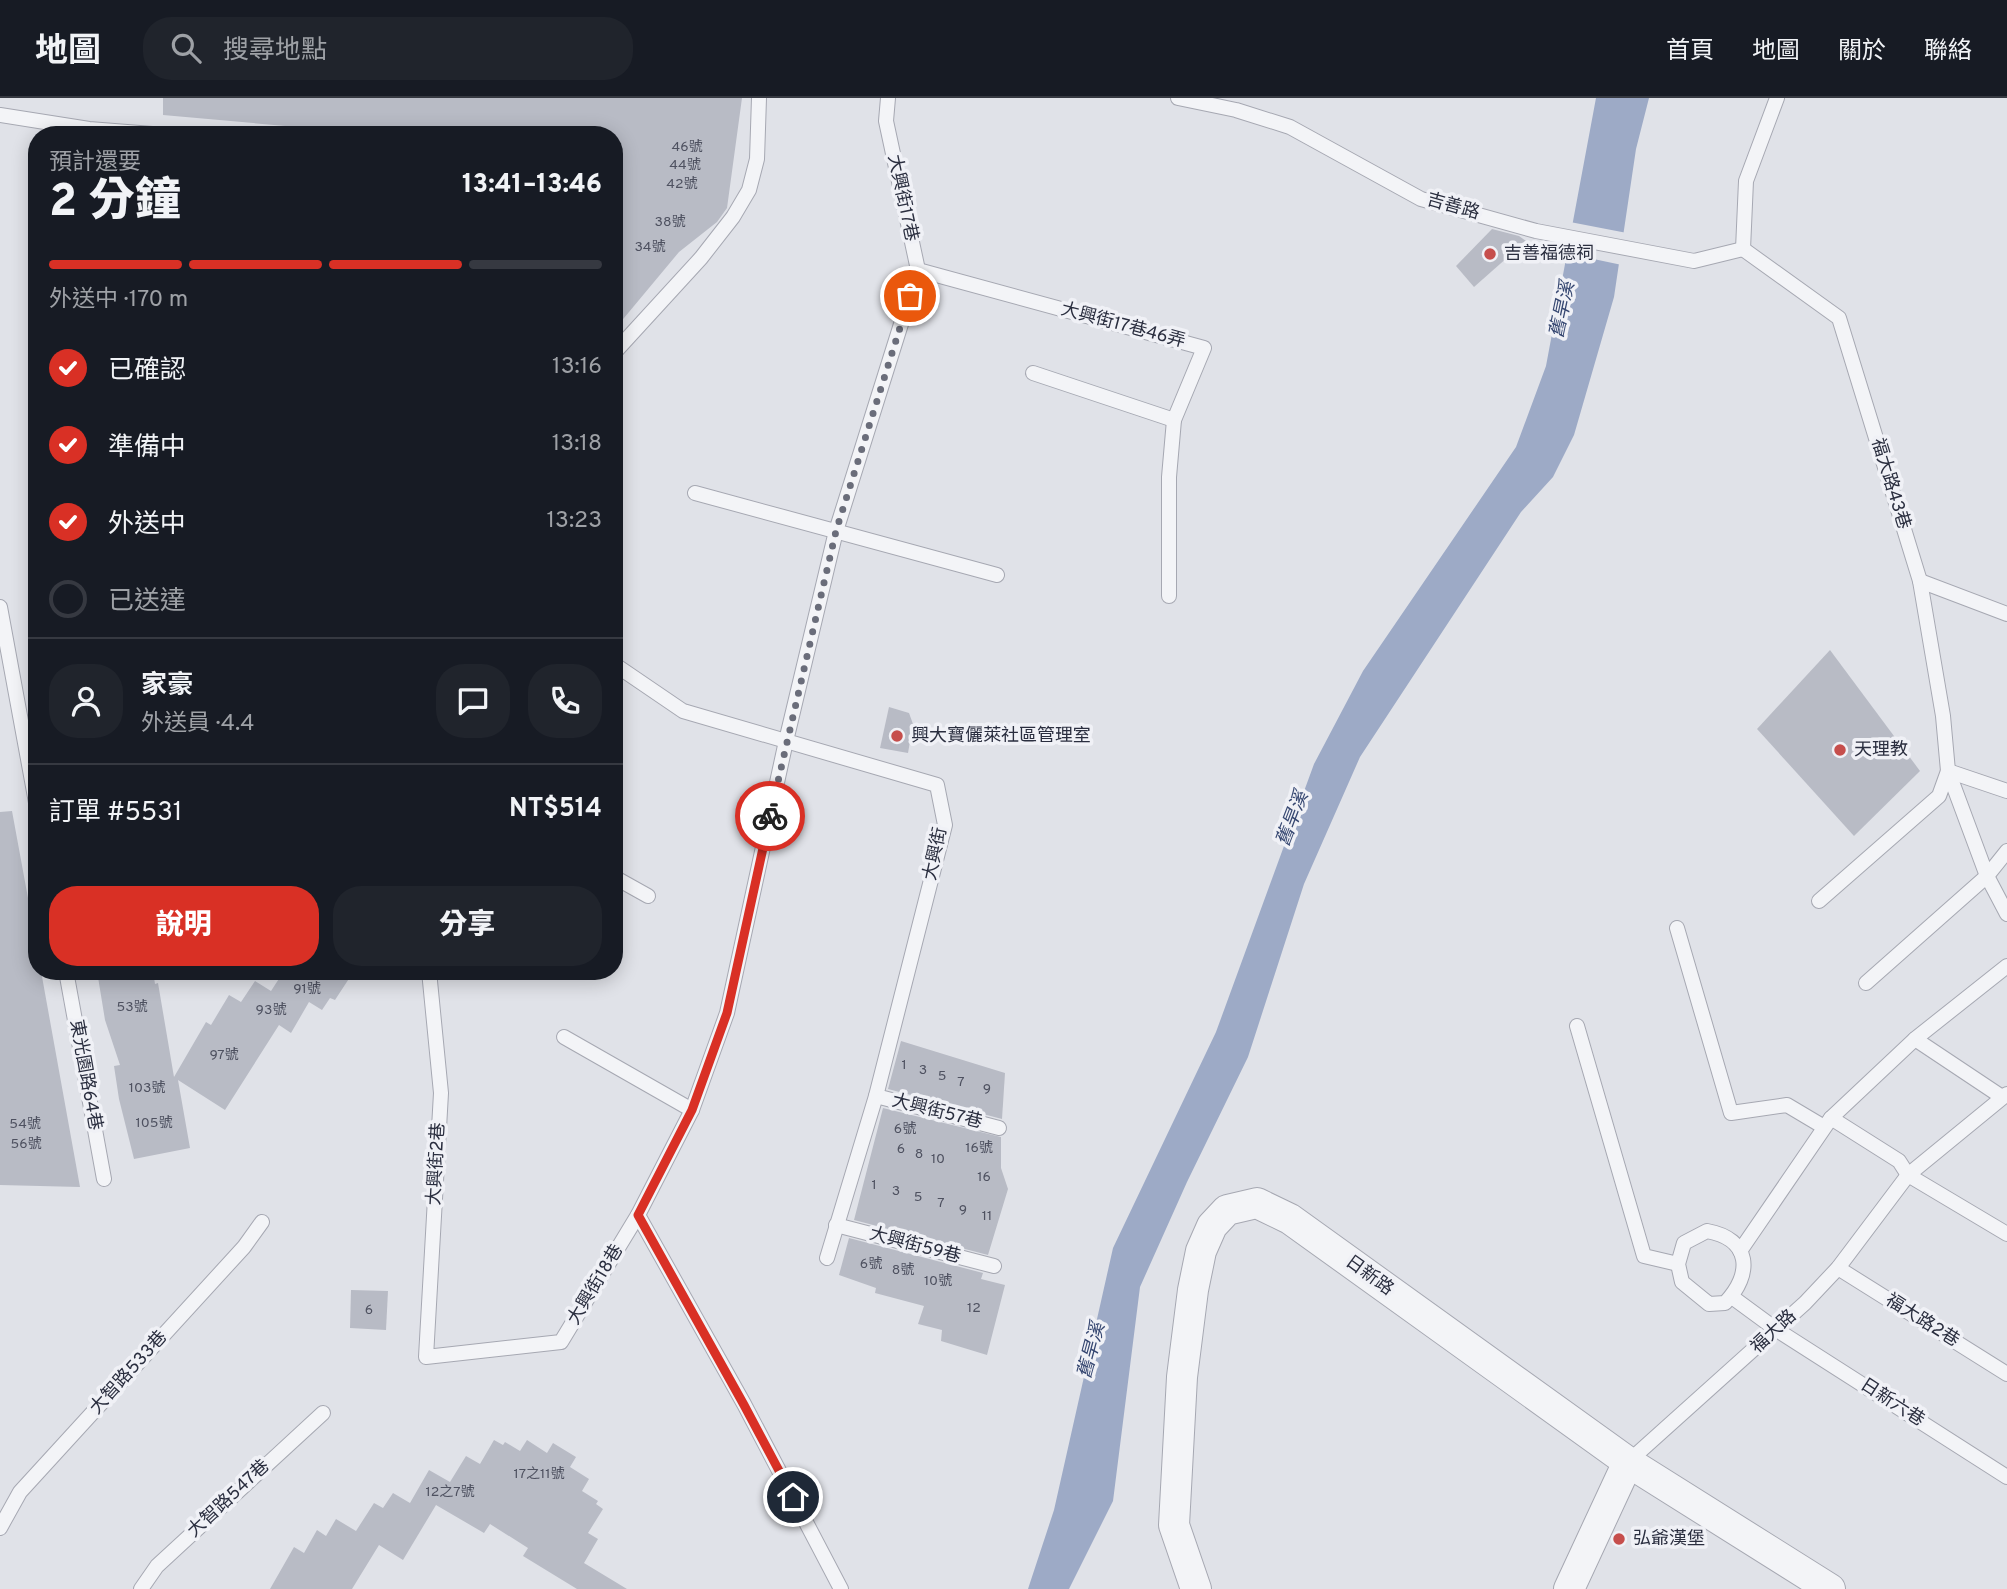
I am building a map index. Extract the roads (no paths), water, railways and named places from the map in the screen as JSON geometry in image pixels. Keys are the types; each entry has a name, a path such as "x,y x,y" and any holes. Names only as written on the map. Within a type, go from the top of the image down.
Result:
{"street":[{"name":"日新路","path":"1196,1589 1174,1525 1182,1377 1193,1290 1201,1251 1212,1226 1227,1210 1257,1203 1290,1219 1628,1462 1830,1589"},
{"name":"福大路","path":"1569,1589 1628,1462"}],"lane":[{"path":"623,343 701,258 733,217 749,190 757,159 759,98"},
{"name":"大興街17巷","path":"786,741 836,531 918,270 886,121 887,98"},
{"name":"吉善路","path":"1178,98 1237,104 1290,127 1421,199 1536,231 1694,261 1743,250"},
{"path":"1743,250 1746,181 1777,98"},
{"path":"0,116 56,126"},
{"name":"福大路43巷","path":"1743,250 1839,318 1920,581 1943,716 1948,771 1987,876 2007,914"},
{"name":"大興街17巷46弄","path":"918,270 1204,348 1174,420 1169,477 1168,596"},
{"path":"1033,373 1174,420"},
{"path":"695,493 997,575"},
{"path":"1920,581 2007,614"},
{"path":"0,607 28,729"},
{"name":"大興街","path":"623,670 683,711 937,785 945,825 876,1096 827,1258"},
{"name":"大興街18巷","path":"426,1357 561,1342 638,1215 692,1110 727,1013 786,741"},
{"path":"1819,901 1940,796 1948,771 2007,791"},
{"path":"1866,983 1987,876 2007,851"},
{"path":"623,882 648,896"},
{"path":"1677,928 1731,1113 1787,1105 1828,1123 1899,1161 1908,1175 2007,1234"},
{"path":"1740,1251 1828,1123 1915,1039 2007,966"},
{"name":"東光園路64巷","path":"68,980 104,1179"},
{"name":"大興街2巷","path":"426,1357 441,1093 430,980"},
{"path":"1577,1026 1644,1256 1678,1264"},
{"path":"564,1037 692,1110"},
{"path":"1915,1039 2004,1096"},
{"name":"大興街57巷","path":"876,1096 999,1128"},
{"name":"福大路","path":"1628,1462 1777,1330 1838,1268 1908,1175 2004,1096"},
{"path":"638,1215 744,1405 841,1589"},
{"name":"大智路533巷","path":"0,1528 20,1492 244,1247 261,1222"},
{"name":"大興街59巷","path":"836,1225 994,1266"},
{"path":"1707,1231 1722,1234 1737,1245 1740,1251 1744,1278 1725,1303 1709,1304 1682,1282 1678,1264 1684,1243 1707,1231"},
{"name":"福大路2巷","path":"1838,1268 2007,1374"},
{"name":"日新六巷","path":"1732,1297 1777,1330 2007,1477"},
{"name":"大智路547巷","path":"141,1589 157,1566 323,1413"}],"water":[{"name":"舊旱溪","path":"1596,98 1649,98 1636,149 1614,297 1574,435 1553,477 1521,512 1360,757 1304,884 1248,1057 1140,1287 1113,1501 1069,1589 1028,1589 1054,1510 1113,1248 1216,1032 1314,764 1363,671 1516,447 1546,366"}],"place":[{"name":"吉善福德祠","path":"1490,254"},
{"name":"興大寶儷萊社區管理室","path":"897,736"},
{"name":"天理教","path":"1840,750"},
{"name":"弘爺漢堡","path":"1619,1539"}]}
